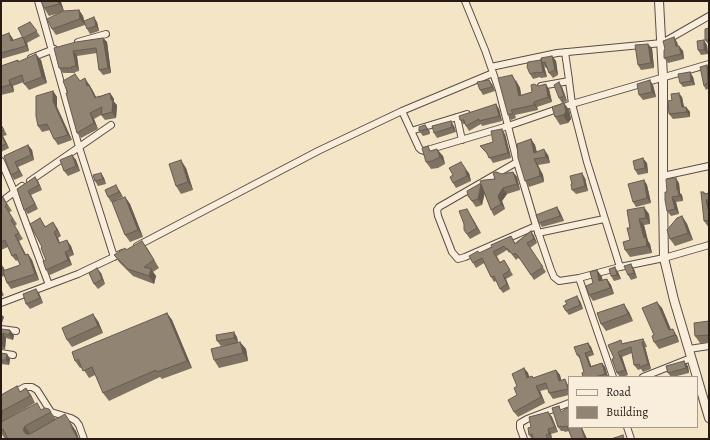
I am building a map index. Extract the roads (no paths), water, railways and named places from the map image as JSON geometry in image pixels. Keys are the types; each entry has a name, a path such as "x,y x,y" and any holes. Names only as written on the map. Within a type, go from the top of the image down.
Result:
{"street":[{"path":"38,1 79,147 114,257"},
{"path":"466,1 492,70 538,233 550,270 554,277 558,281 579,278 620,267 664,258 709,245"},
{"path":"659,1 663,77 664,258 674,300 697,376"},
{"path":"1,302 78,274 114,257 318,151 492,70 565,52 662,43 709,16"},
{"path":"74,44 106,34"},
{"path":"23,61 59,48"},
{"path":"565,52 572,104 587,162 620,267"},
{"path":"402,111 419,148 422,151 508,126 572,104 709,64"},
{"path":"541,86 569,80"},
{"path":"495,106 502,103"},
{"path":"411,131 472,113"},
{"path":"457,117 462,140"},
{"path":"1,202 14,191 111,125"},
{"path":"1,161 14,191 49,285"},
{"path":"517,162 440,207 437,210 439,221 452,252 458,259 536,226"},
{"path":"663,176 709,166"},
{"path":"538,233 604,219"},
{"path":"579,278 613,376"},
{"path":"1,329 16,331"},
{"path":"689,349 709,346"},
{"path":"1,353 13,354"},
{"path":"646,376 691,358"},
{"path":"698,380 709,418"},
{"path":"1,400 28,386 37,390 51,412 79,425 84,439"},
{"path":"524,439 520,428 520,423 568,403"},
{"path":"40,409 46,406"},
{"path":"627,428 631,439"}]}
